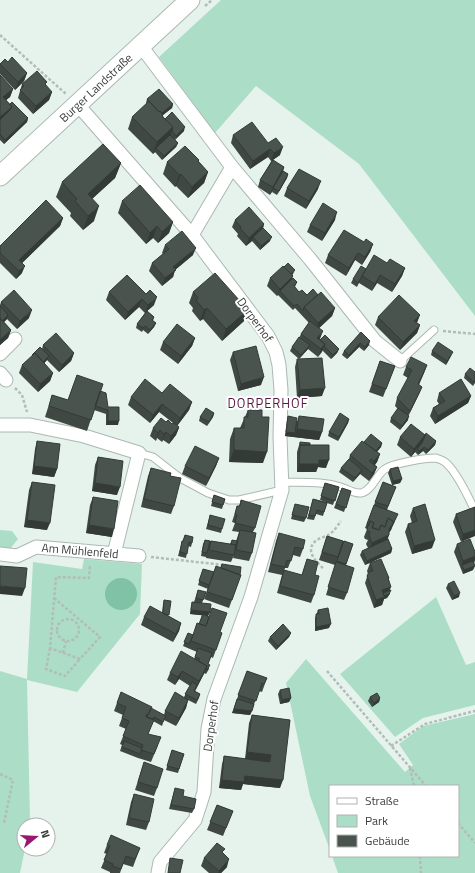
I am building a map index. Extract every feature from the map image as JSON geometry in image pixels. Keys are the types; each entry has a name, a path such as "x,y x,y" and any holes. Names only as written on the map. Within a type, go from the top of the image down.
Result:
{"main road":[{"name":"Burger Landstraße","path":"0,176 190,0"}],"street":[{"path":"141,46 232,167 310,259 375,341 400,361"},
{"name":"Dorperhof","path":"78,105 192,235 268,336 276,352 280,365 282,486 251,598 214,700 208,729 204,792 195,820 160,862 158,873"},
{"path":"192,235 232,167"},
{"path":"0,354 15,339"},
{"path":"0,425 30,425 84,436 140,453 114,554"},
{"name":"Am Mühlenfeld","path":"0,554 17,556 36,547 139,556"}],"lane":[{"path":"400,361 434,330"},
{"path":"140,453 153,457 180,478 208,493 229,500 239,500 282,486 323,483 362,493 368,489 380,473 389,467 436,458 449,466 475,511"}],"path":[{"path":"0,35 78,105"},
{"path":"434,330 475,334"},
{"path":"3,376 22,395 30,425"},
{"path":"323,568 313,559 311,552 313,544 318,539 332,533 341,521"},
{"path":"54,598 76,620 100,637 65,676 46,669 50,648 54,598 56,577 89,578 90,552"},
{"path":"139,556 229,566"},
{"path":"70,618 76,620 80,629 78,637 71,641 66,641 58,635 57,628 60,622 70,618"},
{"path":"52,627 57,628"},
{"path":"63,653 66,641"},
{"path":"50,648 80,659"},
{"path":"327,671 425,785"},
{"path":"391,746 425,724 475,711"},
{"path":"410,767 414,785"},
{"path":"0,774 13,780 4,823"},
{"path":"459,824 475,843"},
{"path":"420,857 421,873"}],"green space":[{"path":"221,0 475,0 475,316 359,164 256,86 215,133 159,57"},
{"path":"0,530 12,531 18,539 10,549 0,548"},
{"path":"84,559 142,564 140,614 77,692 27,680 30,817 16,817 16,857 23,857 20,873 0,873 0,671 27,679 33,562 82,569"},
{"path":"436,597 466,665 475,662 475,705 423,718 395,737 340,674"},
{"path":"306,659 405,772 413,765 399,744 423,726 475,714 475,873 338,873 332,857 459,857 459,785 329,785 329,847 310,796 286,683"}],"shaded area":[{"path":"121,578 132,583 137,594 132,605 121,610 110,605 105,594 110,583"}],"building":[{"path":"12,57 27,73 18,82 0,64 5,59 8,62"},
{"path":"37,71 47,82 45,84 52,92 36,106 20,90 24,86 22,84"},
{"path":"0,75 13,89 3,97 12,107 0,117"},
{"path":"159,89 173,104 162,113 160,111 159,112 147,99"},
{"path":"149,101 159,112 160,111 163,115 162,116 173,127 157,142 132,117"},
{"path":"12,102 28,118 5,140 0,134 0,120 12,107 10,104"},
{"path":"172,112 185,127 176,136 172,131 173,127 165,119"},
{"path":"252,122 268,143 276,138 283,147 274,153 270,149 253,161 233,135"},
{"path":"170,135 178,143 164,156 156,148"},
{"path":"103,144 121,163 88,194 99,206 88,216 75,201 77,199 62,182"},
{"path":"185,146 199,160 198,161 208,172 192,187 181,174 179,175 167,162"},
{"path":"273,160 284,167 273,187 260,180"},
{"path":"299,169 321,181 309,201 287,188"},
{"path":"283,171 288,174 279,191 273,188"},
{"path":"140,185 173,222 162,232 157,226 150,233 122,201"},
{"path":"46,200 63,218 19,260 25,266 19,271 0,253 0,246"},
{"path":"323,203 337,212 325,233 310,225"},
{"path":"249,207 264,224 249,238 235,220"},
{"path":"263,228 272,237 261,246 253,237"},
{"path":"344,230 364,242 366,239 373,244 365,257 358,253 349,268 328,255"},
{"path":"182,231 196,248 173,267 176,270 165,278 152,263 169,249 165,245"},
{"path":"374,255 387,263 390,259 405,268 395,284 380,275 375,284 362,276"},
{"path":"288,263 295,270 291,274 284,267"},
{"path":"283,266 293,276 280,289 270,278"},
{"path":"361,266 366,269 358,283 353,279"},
{"path":"215,273 248,310 226,329 207,308 204,310 196,300 198,298 193,292"},
{"path":"127,275 146,294 150,290 157,297 148,305 142,299 128,312 109,292"},
{"path":"293,278 297,282 294,286 299,292 302,290 307,295 313,289 318,295 304,307 303,311 297,304 294,306 280,291"},
{"path":"14,290 32,310 20,321 1,302"},
{"path":"321,292 335,308 318,323 304,307"},
{"path":"399,295 420,315 414,321 420,325 403,342 378,317"},
{"path":"0,306 8,315 2,321 0,318"},
{"path":"147,311 154,317 152,320 156,323 150,330 145,326 143,328 137,324"},
{"path":"0,318 11,330 0,340"},
{"path":"310,321 323,331 317,338 325,344 321,349 301,334"},
{"path":"177,324 195,338 181,356 163,342"},
{"path":"361,332 370,341 365,347 360,343 349,355 344,351"},
{"path":"56,333 74,353 62,365 43,345"},
{"path":"325,335 339,349 333,355 320,340"},
{"path":"299,337 310,345 301,355 292,347"},
{"path":"438,342 453,352 447,361 432,351"},
{"path":"256,346 264,377 241,384 233,352"},
{"path":"40,347 49,356 43,362 35,353 32,355"},
{"path":"35,353 53,373 40,384 22,365"},
{"path":"411,357 427,365 418,384 422,387 410,411 397,398 412,370 406,367"},
{"path":"322,358 325,388 300,390 297,359"},
{"path":"380,361 395,366 386,389 372,384"},
{"path":"470,368 475,372 474,382 465,374"},
{"path":"77,375 103,384 91,420 49,406 52,395 68,400"},
{"path":"145,379 162,393 170,384 192,402 180,418 162,404 153,415 131,397"},
{"path":"461,379 471,396 438,416 433,408 445,401 439,393"},
{"path":"100,391 106,393 108,407 119,407 119,421 108,421 108,410 95,406"},
{"path":"206,408 214,413 209,422 200,417"},
{"path":"398,408 409,416 402,426 391,418"},
{"path":"248,410 262,410 262,417 269,417 267,452 234,450 234,428 244,428 244,417 248,417"},
{"path":"340,413 349,419 339,437 329,432"},
{"path":"288,416 297,418 295,433 286,432"},
{"path":"299,416 324,419 322,432 297,429"},
{"path":"161,418 166,422 168,420 172,424 174,423 179,427 171,436 166,432 164,434 160,430 158,433 153,428"},
{"path":"411,424 425,435 414,449 400,437"},
{"path":"426,433 436,441 428,450 424,447 420,451 417,449 422,443"},
{"path":"371,434 382,443 376,451 364,442"},
{"path":"37,441 60,444 57,469 34,466"},
{"path":"362,441 380,454 374,461 371,459 369,461 377,467 372,473 350,455"},
{"path":"300,442 310,443 310,445 300,445"},
{"path":"300,445 329,445 329,460 319,460 319,464 299,464"},
{"path":"195,446 219,458 209,478 185,466"},
{"path":"98,457 123,461 120,487 95,483"},
{"path":"349,459 362,470 355,478 341,468"},
{"path":"398,467 402,479 393,481 390,469"},
{"path":"151,468 171,473 170,476 181,478 174,506 144,499"},
{"path":"32,482 55,485 50,523 27,520"},
{"path":"383,482 396,487 388,506 375,502"},
{"path":"325,483 339,487 335,501 321,496"},
{"path":"342,488 351,491 346,508 336,504"},
{"path":"214,495 225,499 223,505 212,502"},
{"path":"93,497 118,501 114,529 89,525"},
{"path":"313,499 327,503 324,512 317,510 315,516 309,515"},
{"path":"241,500 261,506 255,528 235,523 237,506 240,506"},
{"path":"295,504 309,507 306,518 292,515"},
{"path":"425,504 435,540 414,546 408,524 417,521 413,508"},
{"path":"374,505 398,514 394,522 388,518 385,527 381,525 379,530 372,528 374,523 370,521 369,525 367,524"},
{"path":"475,507 475,530 463,534 456,514"},
{"path":"210,515 225,519 222,529 208,525"},
{"path":"388,518 394,522 389,529 389,535 372,543 369,536 370,532 367,529 370,521 374,523 372,527 379,530 381,525 385,527"},
{"path":"240,530 256,533 252,553 236,550"},
{"path":"279,533 305,540 303,549 295,547 291,561 287,560 285,567 271,564"},
{"path":"185,535 193,537 192,543 189,542 187,554 180,552"},
{"path":"327,536 343,541 338,557 322,552"},
{"path":"388,539 392,549 367,561 362,551"},
{"path":"470,539 475,556 463,561 457,544"},
{"path":"205,540 210,541 207,553 202,552"},
{"path":"232,540 237,541 236,549 236,545 231,544"},
{"path":"211,541 236,545 234,555 209,550"},
{"path":"344,541 353,544 346,564 337,561"},
{"path":"307,559 318,562 315,575 319,576 314,595 280,586 284,570 302,575"},
{"path":"381,559 391,587 382,590 385,597 376,600 367,576 369,572 373,571 370,563"},
{"path":"473,561 475,566 464,570 462,565"},
{"path":"336,562 354,568 347,593 328,587"},
{"path":"222,564 241,567 240,575 221,568"},
{"path":"0,566 27,568 25,588 0,586"},
{"path":"216,566 241,575 232,600 207,592"},
{"path":"203,569 214,572 209,585 199,581"},
{"path":"454,581 460,593 454,596 448,584"},
{"path":"198,590 206,592 203,600 196,598"},
{"path":"391,590 389,594 384,596 383,593"},
{"path":"164,600 171,601 169,615 163,613"},
{"path":"192,602 211,604 210,612 191,610"},
{"path":"150,606 181,623 176,634 144,617"},
{"path":"212,608 227,613 220,632 222,633 216,650 191,641 197,623 206,626"},
{"path":"328,608 331,624 316,627 316,614 319,614 318,610"},
{"path":"203,614 209,617 206,626 199,624"},
{"path":"283,624 291,633 278,646 270,637"},
{"path":"188,633 193,635 189,644 184,642"},
{"path":"198,648 212,653 208,664 210,665 207,670 207,666 198,661 200,659 195,657"},
{"path":"181,651 207,666 199,681 182,671 178,677 170,673"},
{"path":"247,671 267,678 264,684 262,683 256,701 238,695"},
{"path":"192,682 197,685 194,691 200,694 197,700 185,694"},
{"path":"289,688 291,698 282,700 280,690"},
{"path":"121,692 152,707 146,717 154,720 148,734 161,737 154,754 141,750 143,745 123,736 129,721 122,718 126,707 117,703"},
{"path":"175,692 188,700 179,718 165,711"},
{"path":"377,693 380,698 374,703 370,697"},
{"path":"237,699 254,704 252,711 234,709"},
{"path":"151,708 166,716 163,722 154,717 153,719 147,717"},
{"path":"252,715 290,720 283,780 245,776 244,782 222,780 224,756 270,762 271,755 247,752"},
{"path":"124,741 142,748 140,754 122,747"},
{"path":"172,750 184,754 179,769 167,766"},
{"path":"144,762 163,769 157,788 138,782"},
{"path":"175,788 184,790 183,796 196,799 194,809 171,805"},
{"path":"134,794 154,799 149,822 129,818"},
{"path":"217,805 233,811 226,828 210,822"},
{"path":"111,835 140,848 135,859 126,856 121,869 112,866 113,864 104,860 110,846 107,845"},
{"path":"217,843 225,849 222,852 229,859 219,871 204,858"},
{"path":"170,858 183,860 180,873 168,873"}],"district":[{"name":"DORPERHOF","path":"268,403"}]}
